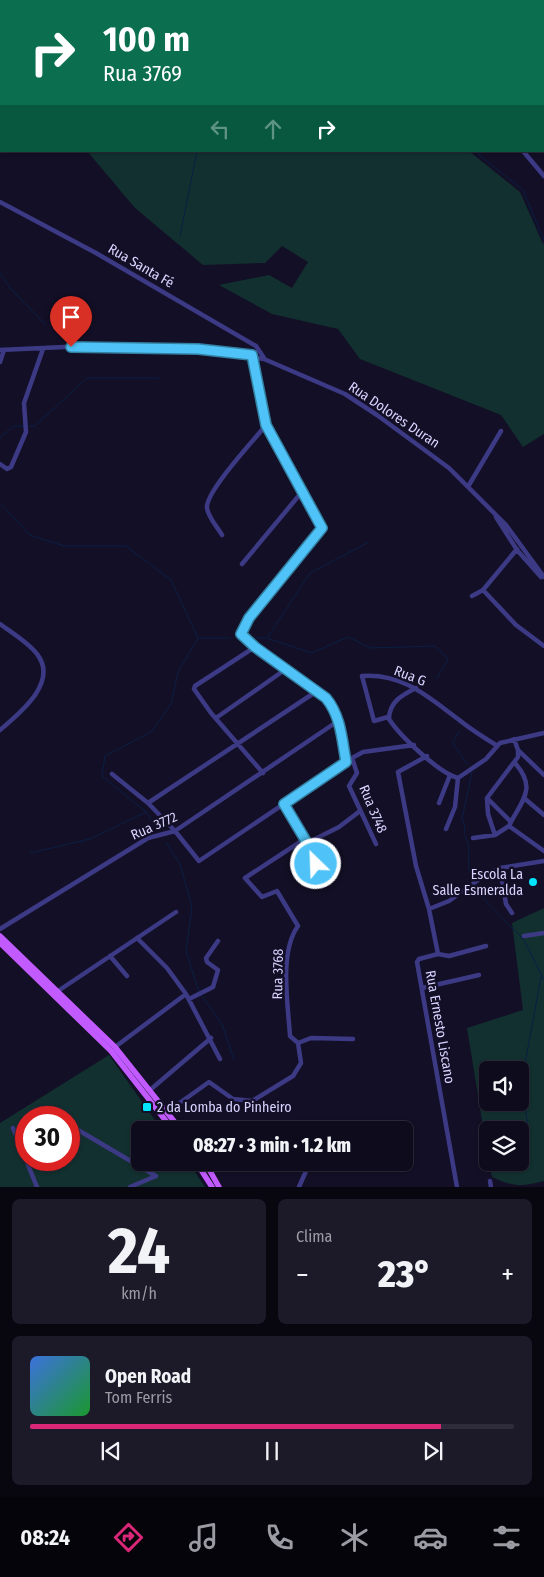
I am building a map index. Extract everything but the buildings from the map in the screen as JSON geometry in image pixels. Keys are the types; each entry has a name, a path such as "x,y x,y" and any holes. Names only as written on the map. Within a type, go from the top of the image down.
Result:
{"main road":[{"path":"0,936 115,1047 174,1121"},
{"path":"0,943 111,1051 166,1121"},
{"path":"202,1171 212,1187"},
{"path":"209,1171 219,1187"}],"street":[{"path":"524,152 544,176"},
{"name":"Rua Santa Fé","path":"0,202 96,253 256,346 264,359"},
{"name":"Rua Dolores Duran","path":"2,350 86,346 195,348 252,355 264,359 345,394 422,447 469,485 523,545 544,578"},
{"path":"0,464 7,469 11,468 26,432 24,403 43,349"},
{"path":"0,362 2,350"},
{"path":"252,355 266,425 283,453 301,493 322,528 241,631 242,637 317,691 334,708 346,762"},
{"path":"222,535 207,510 208,502 235,459 266,425"},
{"path":"469,485 501,430"},
{"path":"242,564 301,493"},
{"name":"Rua Dolores Duran","path":"492,510 518,550 544,578"},
{"path":"472,596 483,590 518,550 518,546 523,545"},
{"path":"483,590 516,625 544,646"},
{"path":"0,624 35,652 40,659 44,672 41,688 0,730"},
{"path":"255,647 194,688 216,718 263,773"},
{"path":"216,718 286,669"},
{"name":"Rua G","path":"388,717 374,721 361,677 368,675 387,678 424,692 457,719 496,745"},
{"path":"416,688 398,696 388,717 414,745 450,775 458,778"},
{"path":"148,803 317,691"},
{"name":"Rua 3772","path":"0,929 148,838 175,831 263,773 338,720"},
{"path":"446,829 455,808 458,778 486,758 496,745 544,733"},
{"path":"514,739 518,750 544,775"},
{"path":"112,774 148,803 175,831 199,861 363,752 414,745"},
{"path":"495,835 488,814 487,798 497,782 515,763 518,750"},
{"name":"Rua Ernesto Liscano","path":"427,756 398,772 416,866 429,909 438,954 417,960 457,1187"},
{"name":"Rua 3748","path":"352,758 357,773 349,786 376,844"},
{"path":"474,838 495,835 510,824 524,798 528,784 526,777 515,763"},
{"path":"439,803 450,775"},
{"path":"487,798 510,824 544,851"},
{"path":"524,798 544,815"},
{"path":"284,804 306,841 316,864"},
{"path":"306,841 339,827 360,811"},
{"name":"Rua 3768","path":"298,1044 290,1036 287,993 289,943 298,926 277,891 262,897 245,878 285,851 306,841"},
{"path":"429,909 449,902 485,875 500,868 544,862"},
{"path":"500,868 506,904 512,913"},
{"path":"58,991 176,912"},
{"path":"524,936 544,934"},
{"path":"137,938 167,968 188,997 211,1038 220,1059"},
{"path":"115,1047 188,997 213,988 218,970 207,962 206,958 218,941"},
{"path":"438,954 449,956 486,946"},
{"path":"110,956 127,976"},
{"path":"422,988 479,974"},
{"path":"150,1090 211,1038"},
{"path":"166,1112 209,1082 236,1100 252,1101 273,1090 294,1076 299,1070 301,1063 298,1044 311,1038 353,1039"},
{"path":"13,1128 37,1187"},
{"path":"80,1131 156,1176 130,1187"},
{"path":"299,1187 306,1171"}],"green space":[{"path":"88,152 470,152 520,192 543,244 544,242 544,434 523,447 501,415 360,359 338,329 272,314 219,285 269,275 292,288 308,262 282,246 265,263 203,265 135,208"},
{"path":"544,908 544,1181 517,1185 492,1177 491,1171 529,1171 529,1121 482,1121 480,1111 529,1111 529,1061 479,1061 479,1102 467,1028 523,1010 512,923"},
{"path":"109,1055 156,1121 131,1121 131,1171 194,1171 205,1187 0,1187 0,1123 15,1114 15,1171 80,1171 80,1106 27,1106"}],"waterway":[{"path":"180,236 197,152"},
{"path":"478,152 479,155 523,190 544,241"},
{"path":"0,273 10,288 46,325"},
{"path":"0,438 13,426 35,426 87,378 159,378"},
{"path":"0,503 30,535 64,546 126,546 171,580 198,638 230,638"},
{"path":"268,637 310,573 369,542"},
{"path":"256,638 267,638 312,653 348,637 371,648 435,646 448,659 437,678"},
{"path":"155,826 146,812 102,776 105,756 151,732 171,704 178,672 198,638"},
{"path":"459,731 453,743 467,764"},
{"path":"472,772 462,819 468,845 469,867 472,878"},
{"path":"30,853 90,839 146,812"},
{"path":"166,842 180,864 192,907 186,951 199,992"},
{"path":"476,884 481,896 524,940 544,980"},
{"path":"527,1121 522,1080 541,977"},
{"path":"201,995 222,1024 234,1060"}],"place":[{"name":"Escola La Salle Esmeralda","path":"533,882"},
{"name":"2 da Lomba do Pinheiro","path":"147,1107"}],"route":[{"path":"71,347 198,349 252,355 266,425 283,453 301,493 322,525 322,529 249,618 241,631 242,637 326,698 334,708 338,720 346,762 284,804 306,841 316,864"}]}
